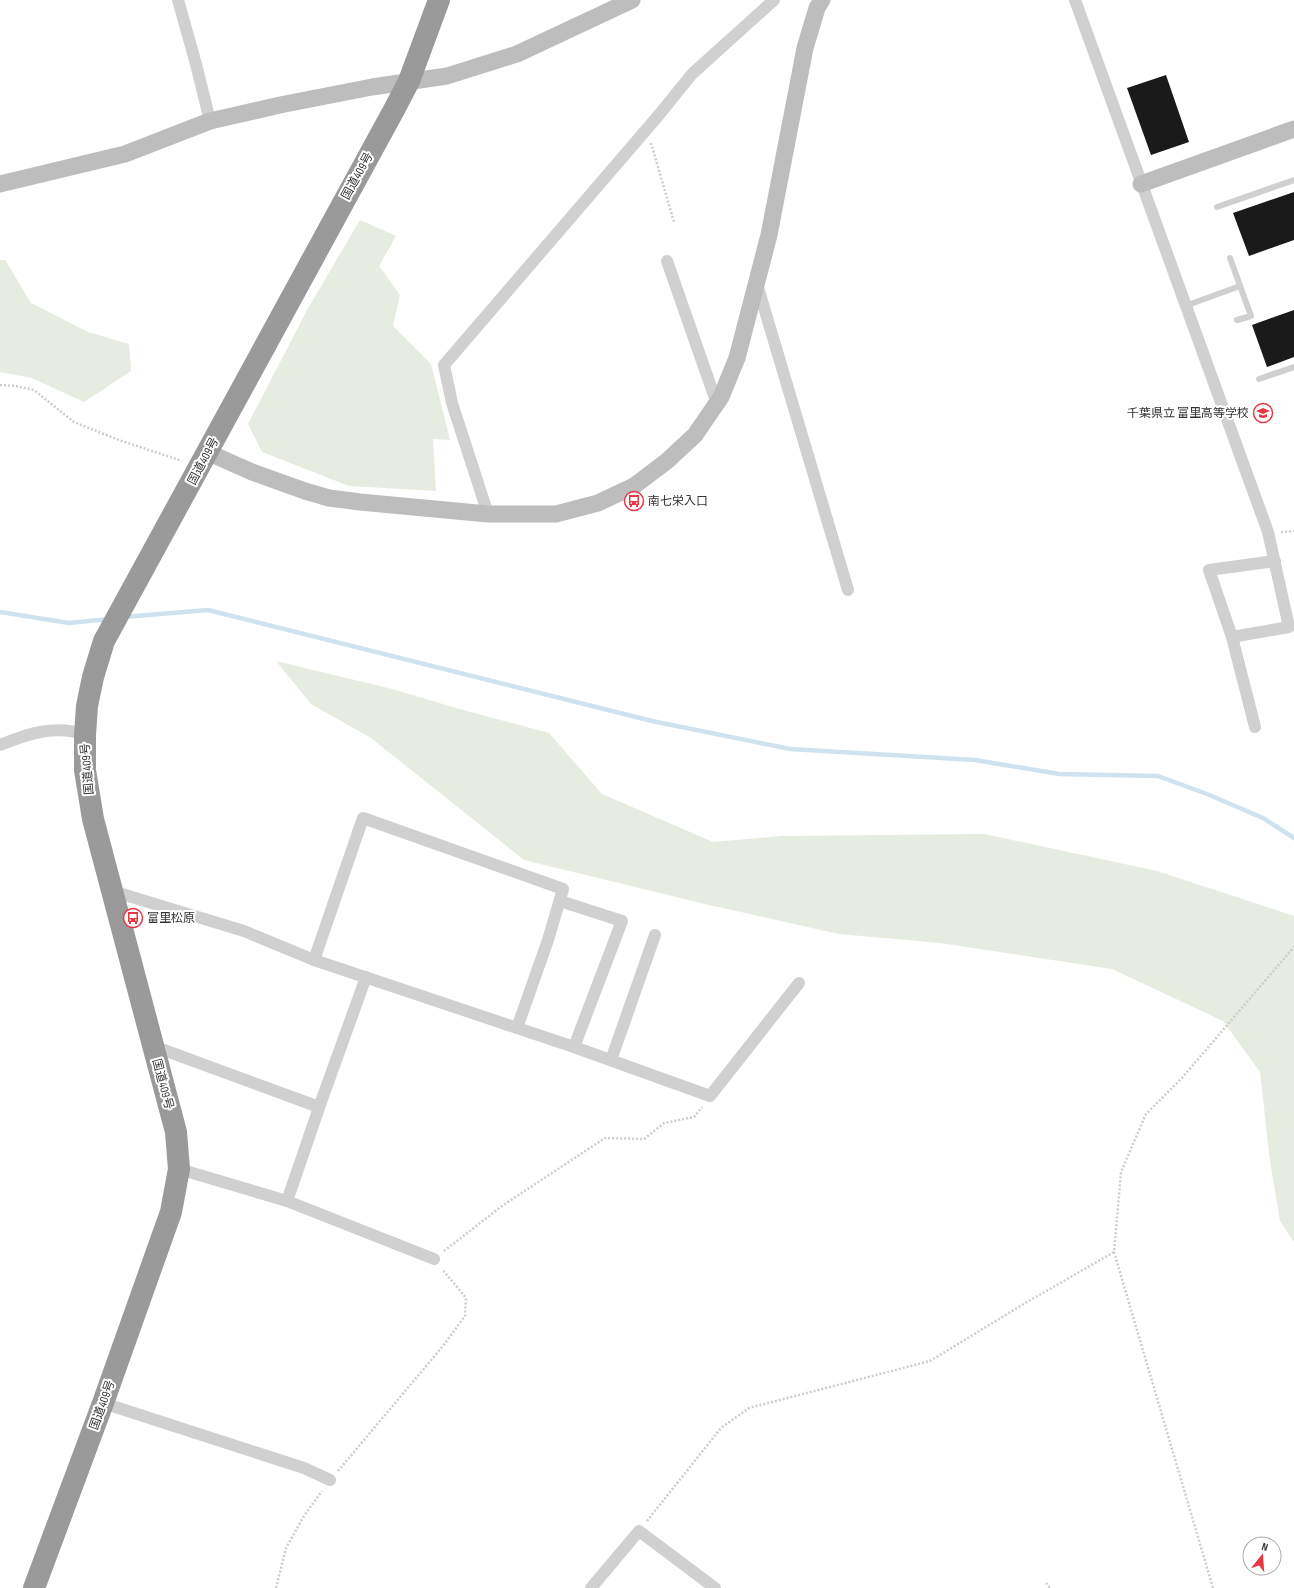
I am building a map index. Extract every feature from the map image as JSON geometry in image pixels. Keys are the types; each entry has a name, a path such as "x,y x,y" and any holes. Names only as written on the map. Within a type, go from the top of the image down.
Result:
{"highway":[{"name":"国道409号","path":"34,1588 103,1403 171,1212 179,1170 176,1132 93,819 85,770 85,735 87,706 93,677 104,641 131,590 204,459 409,81 440,0"}],"street":[{"path":"178,0 210,121"},
{"path":"0,184 125,154 210,121 280,105 409,81 446,76 517,54 632,0"},
{"path":"488,514 452,403 444,365 658,116 692,74 774,0"},
{"path":"204,459 252,472 329,498 488,514 556,514 598,503 634,486 668,461 695,435 717,404 721,398 737,358 769,235 805,48 822,0"},
{"path":"1075,0 1268,532 1289,627 1232,637"},
{"path":"1141,184 1294,129"},
{"path":"667,261 717,404"},
{"path":"756,283 848,590"},
{"path":"1255,727 1232,637 1209,570 1275,561"},
{"path":"0,745 29,733 36,732 73,730 85,735"},
{"path":"314,960 363,818 564,889 517,1028"},
{"path":"112,891 244,931 314,960 611,1060 710,1096 799,983"},
{"path":"560,901 622,921 574,1048"},
{"path":"611,1060 656,935"},
{"path":"286,1201 366,977"},
{"path":"153,1046 319,1107"},
{"path":"179,1170 286,1201 434,1259"},
{"path":"103,1403 304,1468 330,1480"},
{"path":"592,1588 639,1531 715,1588"}],"lane":[{"path":"1217,207 1294,180"},
{"path":"1230,258 1251,316 1237,320"},
{"path":"1185,306 1240,286"},
{"path":"1259,379 1294,367"}],"path":[{"path":"647,127 674,222"},
{"path":"0,384 34,390 74,422 119,440 204,459"},
{"path":"1213,1588 1114,1252 1121,1172 1146,1114 1181,1079 1294,947"},
{"path":"276,1588 286,1548 304,1516 330,1480 443,1346 465,1316 466,1298 434,1259 502,1206 605,1138 644,1138 664,1123 694,1117 710,1096"},
{"path":"639,1531 721,1428 749,1408 930,1361 1022,1305 1114,1252"},
{"path":"1046,1583 1050,1588"}],"shaded area":[{"path":"360,220 396,236 379,266 400,295 393,326 431,364 450,440 433,439 436,491 349,486 262,452 248,424 307,310"},
{"path":"0,260 5,260 31,303 88,332 129,344 131,371 84,402 32,378 0,372"},
{"path":"276,661 392,689 549,733 602,794 713,842 782,836 984,834 1157,871 1294,916 1294,1242 1280,1221 1270,1161 1260,1072 1223,1021 1112,969 940,943 839,934 705,904 524,860 371,738 311,704"}],"building":[{"path":"1166,75 1189,142 1151,155 1127,88"},
{"path":"1294,192 1294,240 1249,256 1233,213"},
{"path":"1294,310 1294,357 1267,367 1252,325"}],"waterway":[{"path":"124,617 208,610 652,721 790,749 975,760 1059,774 1158,776 1207,794 1263,818 1294,838"},
{"path":"0,612 69,623 109,619"}],"place":[{"name":"千葉県立 富里高等学校","path":"1263,413"},
{"name":"南七栄入口","path":"634,501"},
{"name":"富里松原","path":"133,918"}]}
